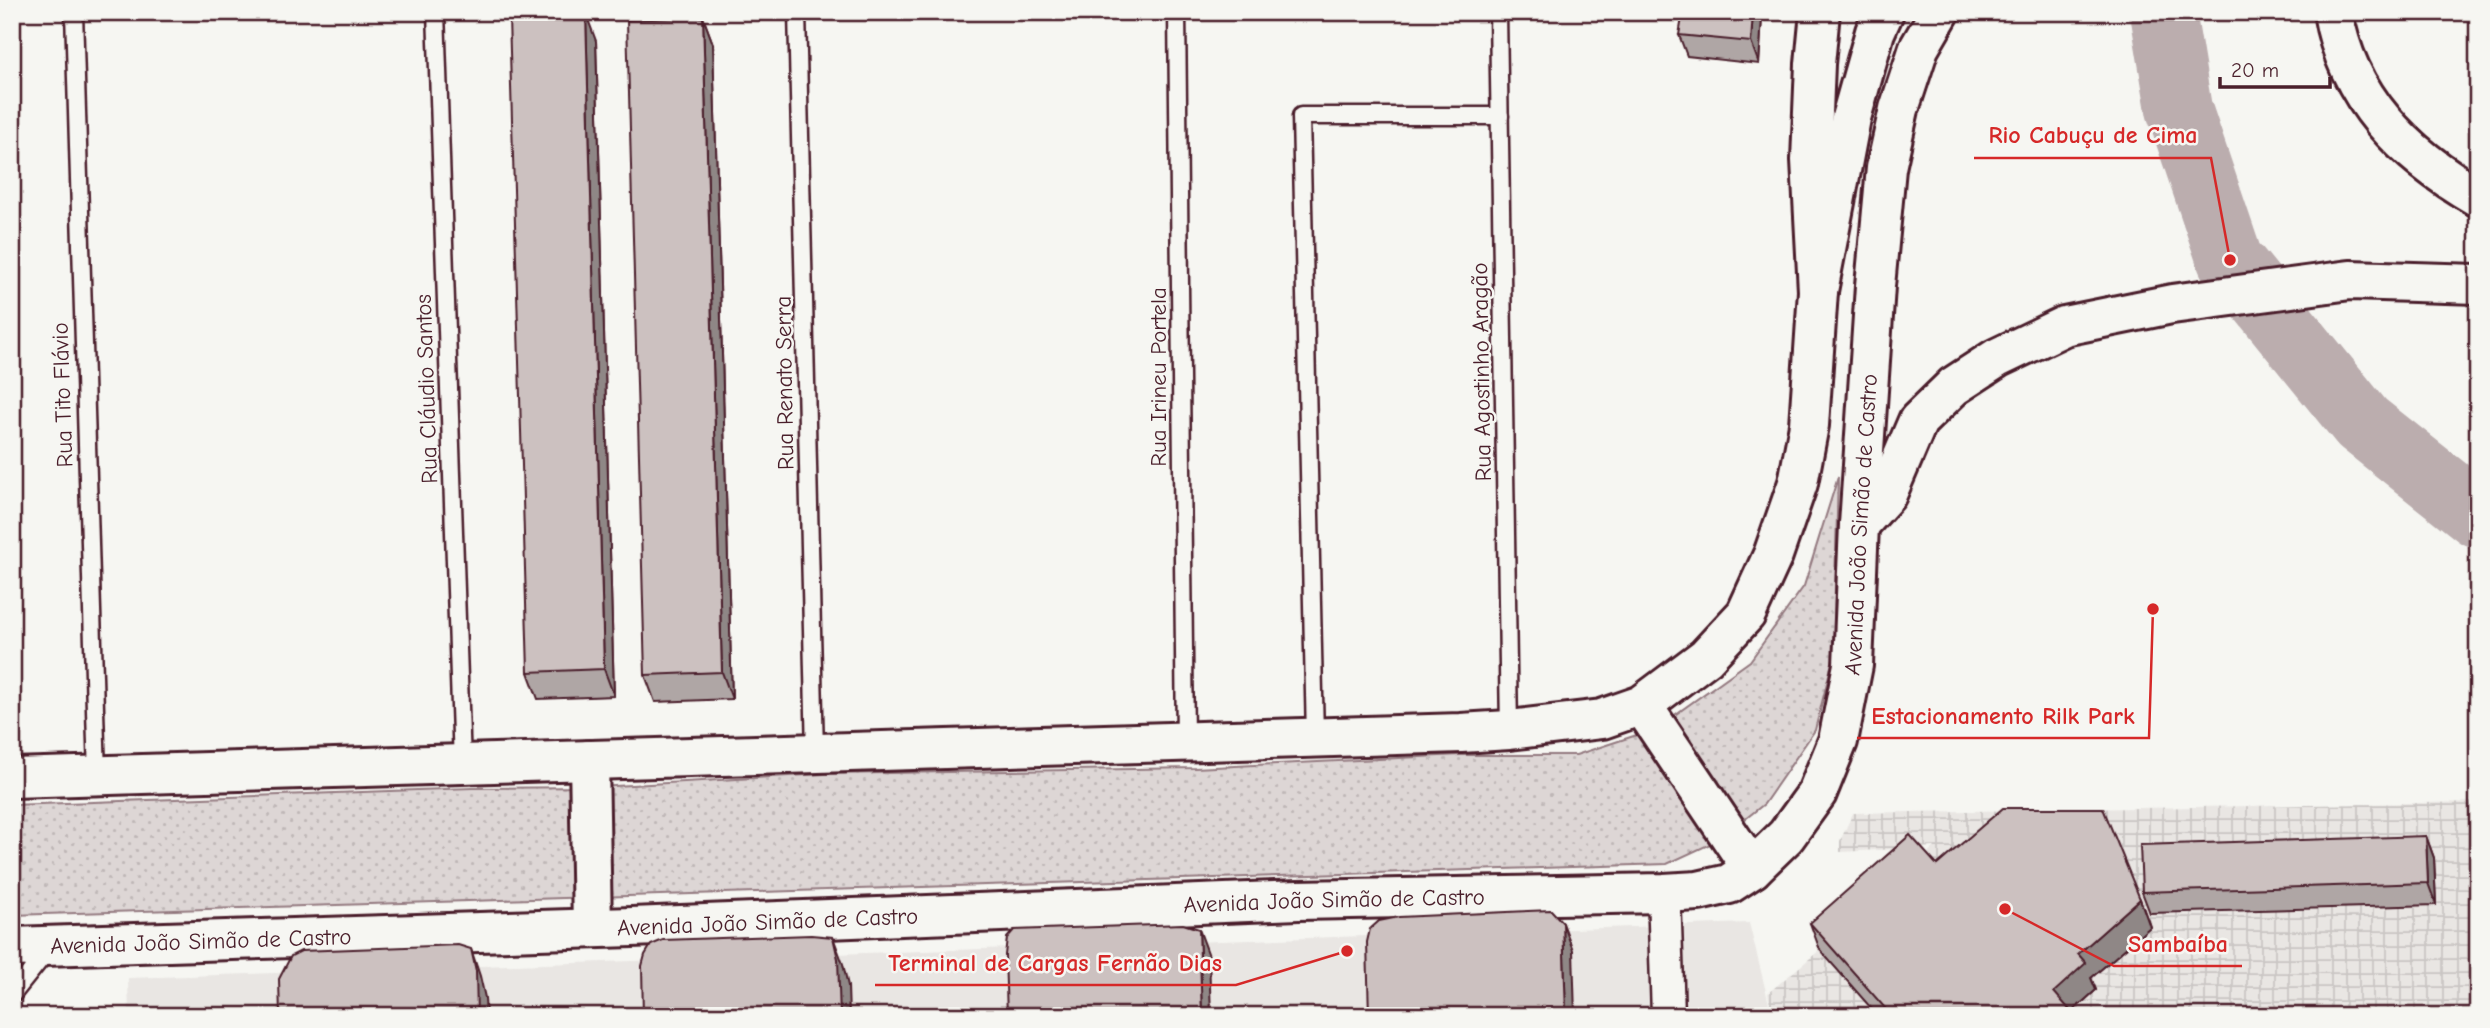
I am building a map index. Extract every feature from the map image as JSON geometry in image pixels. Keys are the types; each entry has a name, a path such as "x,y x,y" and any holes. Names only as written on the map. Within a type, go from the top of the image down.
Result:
{"main road":[{"path":"12,778 1509,730 1602,719 1642,705 1706,657 1746,614 1773,555 1798,483 1809,425 1818,291 1811,160 1820,12"},
{"path":"1818,291 1851,118 1875,32 1884,12"},
{"name":"Avenida João Simão de Castro","path":"12,947 592,928 1298,900 1664,893 1698,891 1729,884 1752,869 1786,836 1817,793 1838,741 1853,665 1858,525 1886,168 1899,109 1919,48 1940,12"},
{"path":"2333,12 2336,33 2361,93 2396,136 2445,178 2478,197"},
{"path":"1858,525 1887,494 1918,421 1954,386 1997,358 2064,326 2172,304 2350,280 2478,284"},
{"path":"1642,705 1752,869"},
{"path":"589,760 592,928"}],"street":[{"path":"1664,893 1667,1003"}],"lane":[{"name":"Rua Tito Flávio","path":"74,12 97,776"},
{"name":"Rua Cláudio Santos","path":"436,12 462,764"},
{"name":"Rua Renato Serra","path":"797,12 814,753"},
{"name":"Rua Irineu Portela","path":"1177,12 1185,741"},
{"name":"Rua Agostinho Aragão","path":"1498,12 1509,730"},
{"path":"1315,737 1301,116 1500,116"},
{"path":"12,995 51,946"}],"shaded area":[{"path":"1838,477 1833,659 1815,730 1764,804 1719,840 1667,864 12,915 12,805 472,788 597,787 824,774 1195,768 1460,755 1576,755 1655,729 1750,661 1804,586"},
{"path":"2478,802 2478,1016 1772,1016 1768,993 1935,847 1840,852 1840,841 1853,813"},
{"path":"1749,923 1772,1016 129,1016 128,978"}],"building":[{"path":"1683,12 1753,12 1751,42 1679,35"},
{"path":"586,14 604,669 528,672 509,17"},
{"path":"703,17 722,672 645,675 627,20"},
{"path":"2003,808 2103,808 2140,899 2078,954 2086,963 2054,992 2075,1016 1892,1016 1810,923 1910,835 1937,865"},
{"path":"2426,836 2428,883 2142,892 2140,845"},
{"path":"1551,910 1563,923 1566,1016 1369,1016 1367,942 1370,929 1379,921 1399,917"},
{"path":"1183,924 1199,929 1202,1016 1007,1016 1005,955 1007,938 1014,930"},
{"path":"811,935 833,937 838,959 840,1016 643,1016 642,966 651,945 663,940"},
{"path":"458,945 471,949 476,971 477,1016 280,1016 279,979 291,956 301,951"}],"waterway":[{"path":"2163,12 2179,109 2230,260 2362,423 2478,515"}],"place":[{"name":"Rio Cabuçu de Cima","path":"2230,260"},
{"name":"Estacionamento Rilk Park","path":"2153,609"},
{"name":"Sambaíba","path":"2005,909"},
{"name":"Terminal de Cargas Fernão Dias","path":"1347,951"}]}
